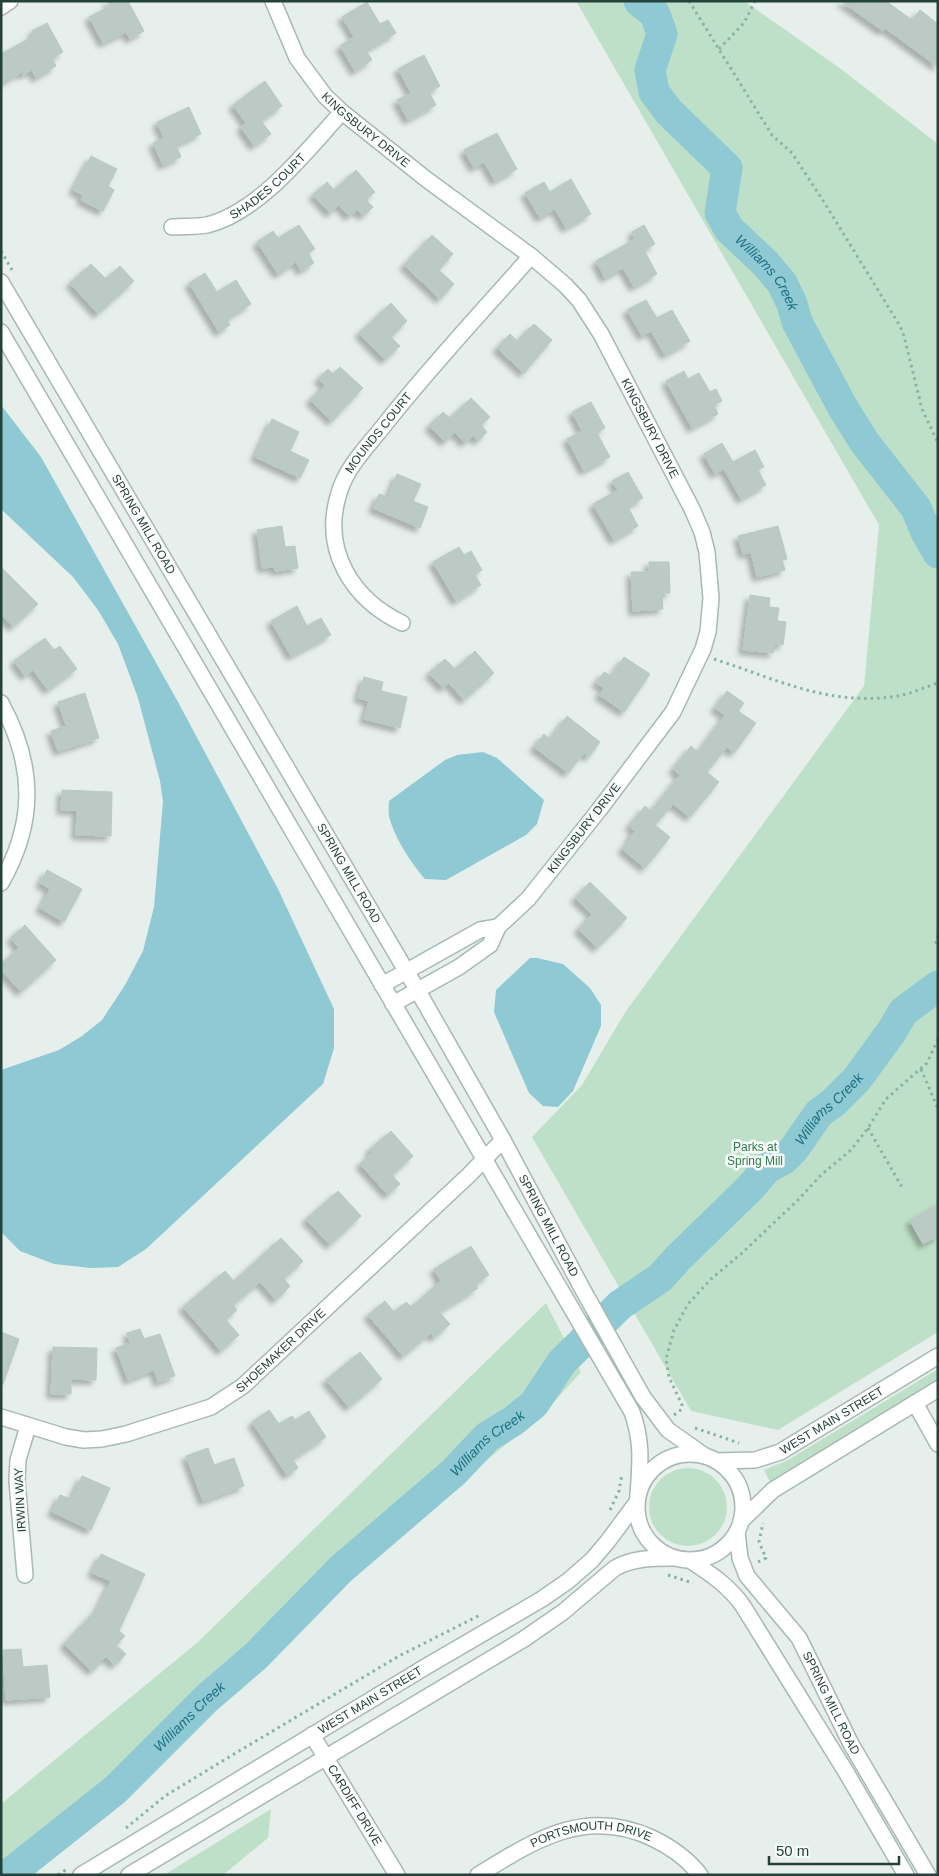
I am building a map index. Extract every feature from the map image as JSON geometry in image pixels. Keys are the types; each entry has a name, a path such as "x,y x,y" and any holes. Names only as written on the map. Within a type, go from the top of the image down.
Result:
{"street":[{"path":"1,6 10,1"},
{"name":"KINGSBURY DRIVE","path":"273,1 297,58 325,96 342,112 426,179 531,256 565,285 591,316 692,508 702,532 707,552 711,598 708,632 703,649 673,712 599,810 528,899 498,927 490,945 459,967 393,1004"},
{"name":"SHADES COURT","path":"172,227 206,225 227,218 247,205 280,180 342,112"},
{"name":"MOUNDS COURT","path":"402,624 386,616 362,594 347,576 338,556 334,538 335,516 338,495 343,480 411,391 531,256"},
{"name":"SPRING MILL ROAD","path":"1,282 418,991 503,1140 583,1290 643,1397 663,1425 677,1438 711,1459"},
{"name":"SPRING MILL ROAD","path":"1,332 632,1412 638,1430 640,1445 637,1499"},
{"path":"1,703 21,747 27,783 24,824 11,866 1,883"},
{"name":"KINGSBURY DRIVE","path":"382,985 480,930 498,927"},
{"name":"SHOEMAKER DRIVE","path":"1,1417 66,1437 84,1440 102,1439 134,1432 211,1407 243,1386 503,1140"},
{"name":"WEST MAIN STREET","path":"711,1459 755,1460 780,1452 938,1356"},
{"path":"739,1526 743,1501 737,1482 725,1467 711,1459 683,1455 663,1461 652,1470 643,1482 637,1499 638,1519 644,1536 656,1549 672,1558 690,1561 713,1556 722,1550 739,1526 772,1490 938,1389"},
{"path":"915,1402 938,1444"},
{"name":"IRWIN WAY","path":"25,1575 17,1481 18,1460 28,1426"},
{"name":"WEST MAIN STREET","path":"77,1870 312,1735 568,1582 602,1548 637,1499"},
{"name":"SPRING MILL ROAD","path":"739,1526 740,1558 748,1576 799,1638 852,1744 928,1875"},
{"name":"WEST MAIN STREET","path":"130,1875 325,1756 541,1628 589,1592 610,1572 623,1564 650,1558 672,1558"},
{"name":"SPRING MILL ROAD","path":"690,1561 732,1591 743,1606 846,1772 906,1875"},
{"name":"CARDIFF DRIVE","path":"312,1735 397,1875"},
{"name":"PORTSMOUTH DRIVE","path":"478,1875 541,1838 568,1829 597,1826 638,1832 668,1846 688,1861 700,1875"}],"path":[{"path":"688,1 772,135 792,153 814,186 900,326 922,409 938,443"},
{"path":"719,49 744,23 754,1"},
{"path":"716,659 806,691 844,698 900,696 938,683"},
{"path":"938,935 936,942 938,946"},
{"path":"682,1421 675,1414 682,1409 682,1405 669,1377 666,1359 670,1341 685,1308 711,1279 742,1253 798,1200 821,1175 851,1150 868,1128 886,1099 921,1069 930,1057 938,1039"},
{"path":"921,1069 938,1109"},
{"path":"868,1128 903,1189"},
{"path":"690,1426 747,1445"},
{"path":"606,1518 619,1490 623,1467"},
{"path":"764,1519 760,1530 759,1542 766,1558"},
{"path":"660,1574 679,1578 694,1584"},
{"path":"124,1829 165,1796 226,1759 399,1656 484,1612"},
{"path":"58,1875 77,1870"}],"green space":[{"name":"Parks at Spring Mill","path":"576,1 744,1 841,69 938,144 938,1332 778,1430 691,1411 532,1137 582,1085 626,1011 864,686 879,525"},
{"path":"546,1303 581,1372 542,1415 389,1540 115,1806 26,1875 12,1875 1,1871 1,1804 198,1642"},
{"path":"938,1369 938,1380 770,1482 764,1470 788,1460"},
{"path":"680,1468 696,1468 710,1474 721,1485 727,1499 727,1515 721,1529 710,1540 696,1546 680,1546 666,1540 655,1529 649,1515 649,1499 655,1485 666,1474"},
{"path":"271,1809 268,1838 223,1875 164,1875"}],"water":[{"path":"1,405 41,457 178,702 278,889 334,1009 334,1048 323,1084 146,1249 118,1267 91,1268 54,1264 20,1251 1,1232 1,1070 59,1050 82,1036 102,1020 125,985 143,951 154,907 163,801 160,781 138,698 118,644 98,610 73,577 1,509"},
{"path":"483,752 497,758 544,800 537,824 526,835 446,880 425,879 409,858 391,824 389,801 445,760 457,755"},
{"path":"530,958 563,964 590,988 601,1005 601,1026 573,1091 558,1107 543,1106 529,1093 494,1012 496,990"}],"building":[{"path":"107,1 128,1 144,31 130,39 126,32 103,43 89,17 110,6"},
{"path":"841,1 886,1 912,20 920,10 938,24 938,67 885,28 883,31"},
{"path":"367,2 380,24 388,20 396,33 366,51 372,60 355,71 340,46 354,37 342,17"},
{"path":"47,23 63,52 52,58 56,66 36,78 32,70 23,75 22,72 1,84 1,54 34,36 32,31"},
{"path":"424,55 440,86 429,92 436,105 408,120 397,100 411,93 398,69"},
{"path":"265,81 282,106 261,121 271,134 254,146 241,127 246,123 233,105"},
{"path":"189,107 201,134 176,145 181,157 163,165 153,143 164,138 157,122"},
{"path":"497,133 517,169 495,181 484,162 474,168 464,150"},
{"path":"91,156 117,169 108,186 114,190 103,211 81,200 83,195 73,190"},
{"path":"356,170 375,192 366,200 373,207 363,216 357,210 349,216 339,205 330,213 313,195 327,182 334,190"},
{"path":"571,179 591,214 566,228 555,209 540,218 525,193 544,182 550,192"},
{"path":"299,225 315,249 308,253 314,263 301,271 296,262 278,274 257,242 273,231 278,238"},
{"path":"644,225 655,244 644,250 657,274 634,287 623,268 605,278 596,261 635,239 632,232"},
{"path":"432,235 453,254 439,270 454,284 440,299 404,265"},
{"path":"91,264 106,279 120,266 134,281 98,314 70,283"},
{"path":"205,273 217,292 236,280 251,304 227,319 230,325 219,332 189,283"},
{"path":"646,300 657,318 672,310 690,341 665,355 651,331 642,336 627,310"},
{"path":"391,303 407,321 391,337 400,346 385,360 359,333"},
{"path":"534,324 552,340 524,373 497,348 510,334 517,341"},
{"path":"340,367 363,388 332,421 310,400 325,385 318,379 328,369 333,374"},
{"path":"684,371 688,379 699,373 710,392 716,389 722,401 714,405 718,414 692,428 666,381"},
{"path":"471,398 490,417 481,425 487,432 478,441 473,436 465,443 454,432 445,442 429,426 443,412 450,418"},
{"path":"591,402 605,428 597,433 610,457 584,471 567,439 582,431 572,412"},
{"path":"272,419 299,432 290,451 309,460 300,478 255,457"},
{"path":"722,443 733,462 755,450 764,467 758,470 766,485 741,499 724,469 715,474 704,454"},
{"path":"628,472 643,498 628,507 638,526 614,540 593,504 618,490 612,481"},
{"path":"397,474 421,484 413,501 428,507 420,528 373,508 379,494 388,497"},
{"path":"282,526 285,547 295,546 298,568 275,571 274,567 262,568 257,530"},
{"path":"778,526 787,559 782,560 785,570 757,577 751,552 743,554 738,536"},
{"path":"459,547 464,555 471,551 482,570 475,575 481,585 456,601 433,562"},
{"path":"649,562 669,562 670,593 662,593 663,609 633,611 631,572 649,572"},
{"path":"1,567 38,604 13,627 1,615"},
{"path":"750,595 770,598 769,607 779,608 777,621 786,622 783,645 774,644 773,653 743,650"},
{"path":"297,606 307,626 321,618 331,635 291,656 271,621"},
{"path":"45,638 54,650 60,646 77,669 48,690 33,670 25,676 14,661"},
{"path":"475,651 494,673 464,700 449,683 443,688 429,673 445,659 455,669"},
{"path":"624,657 650,674 624,712 599,695 604,688 596,683 604,672 611,676"},
{"path":"364,677 383,682 381,691 407,697 400,728 364,719 369,701 358,698"},
{"path":"727,691 744,703 738,711 756,723 734,753 727,747 707,772 719,782 690,817 673,804 655,825 670,837 645,868 622,849 635,831 629,826 645,806 651,811 680,775 673,769 691,746 698,752 725,715 715,708"},
{"path":"85,693 99,738 58,751 51,731 66,726 58,702"},
{"path":"567,716 600,742 589,757 584,753 568,773 534,747 544,734 550,739"},
{"path":"62,790 112,792 111,836 76,835 77,810 61,810"},
{"path":"47,870 82,889 64,922 40,908 50,889 40,883"},
{"path":"590,882 627,918 597,948 578,929 592,914 575,898"},
{"path":"25,925 56,960 21,992 1,970 1,964 19,948 11,938"},
{"path":"391,1131 413,1156 392,1175 400,1184 388,1195 360,1164 372,1153 369,1150"},
{"path":"338,1191 361,1216 330,1245 306,1219"},
{"path":"938,1204 938,1236 923,1244 910,1221"},
{"path":"281,1238 303,1261 284,1279 290,1286 276,1300 260,1282 233,1305 237,1310 226,1320 239,1335 221,1351 183,1307 225,1271 234,1281"},
{"path":"471,1246 489,1275 475,1284 478,1288 439,1312 450,1324 434,1338 431,1333 403,1356 368,1315 385,1301 394,1312 406,1302 411,1307 441,1281 434,1269"},
{"path":"140,1329 144,1339 160,1334 175,1376 158,1382 154,1370 128,1380 116,1348 130,1343 127,1333"},
{"path":"1,1332 19,1339 3,1384 1,1383"},
{"path":"53,1347 97,1348 96,1380 71,1379 71,1394 51,1394"},
{"path":"360,1352 382,1379 349,1407 326,1380"},
{"path":"269,1410 279,1424 292,1416 295,1420 309,1411 326,1437 293,1459 298,1468 287,1475 252,1422"},
{"path":"208,1448 214,1465 234,1458 244,1486 203,1501 186,1456"},
{"path":"82,1476 110,1488 91,1530 52,1512 60,1495 71,1499"},
{"path":"101,1554 145,1574 119,1631 125,1636 116,1645 126,1654 115,1665 106,1657 92,1671 64,1644 98,1608 111,1581 92,1573"},
{"path":"21,1649 23,1667 47,1665 50,1697 6,1700 3,1650"}],"waterway":[{"name":"Williams Creek","path":"639,1 655,14 662,34 650,70 654,92 669,112 727,168 720,213 729,229 765,263 782,283 792,304 797,322 843,408 865,443 916,508 926,532 938,553"},
{"name":"Williams Creek","path":"8,1875 115,1790 206,1699 256,1656 341,1569 454,1472 487,1437 513,1421 534,1404 562,1362 620,1305 660,1278 750,1188 767,1168 784,1159 794,1149 819,1113 833,1103 857,1079 892,1031 903,1012 938,986"}]}
